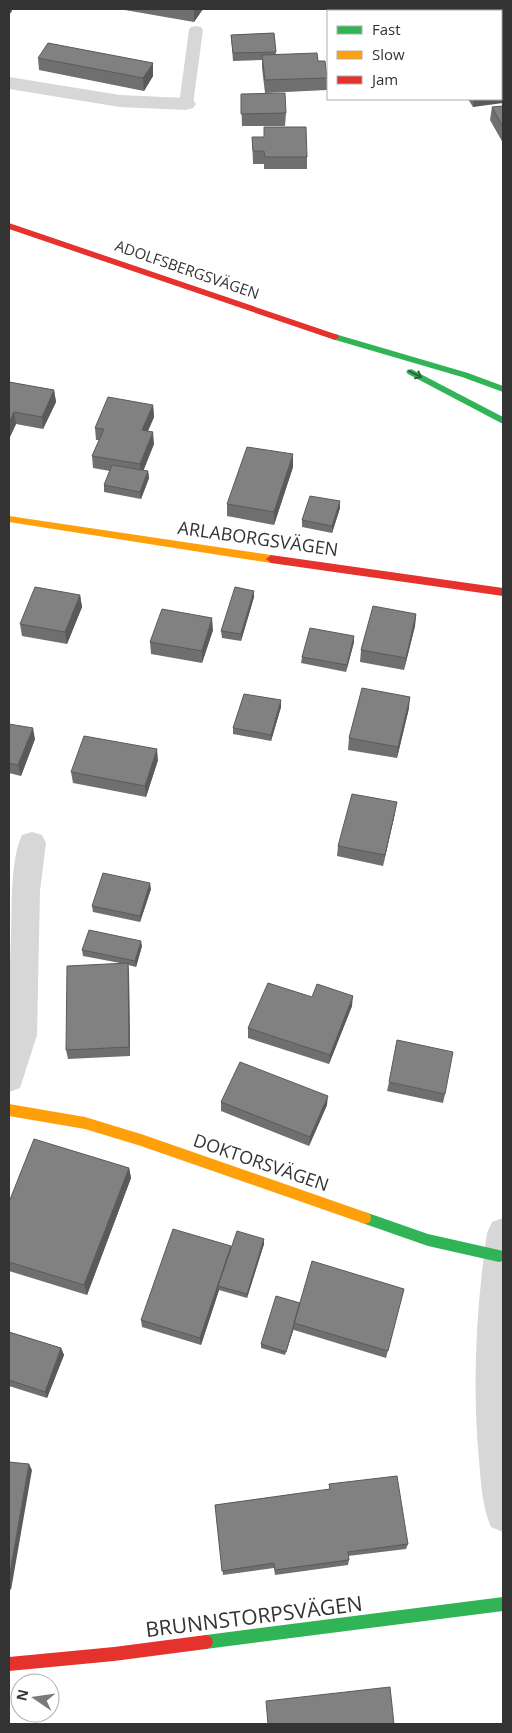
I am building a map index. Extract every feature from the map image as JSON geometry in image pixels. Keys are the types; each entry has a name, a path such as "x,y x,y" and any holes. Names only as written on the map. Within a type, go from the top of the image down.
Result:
{"street":[{"path":"9,83 120,101 186,104"},
{"name":"ADOLFSBERGSVÄGEN","path":"9,226 356,344 465,375 503,389"},
{"name":"ADOLFSBERGSVÄGEN","path":"356,344 503,421"},
{"name":"ARLABORGSVÄGEN","path":"9,519 272,560 503,592"},
{"path":"9,1078 22,1035 26,891 32,843"},
{"name":"DOKTORSVÄGEN","path":"9,1110 86,1123 141,1140 428,1240 501,1244"},
{"path":"501,1244 490,1399 495,1465 503,1515"},
{"name":"BRUNNSTORPSVÄGEN","path":"9,1664 114,1654 503,1604"}],"lane":[{"path":"186,104 196,30"}],"building":[{"path":"274,33 276,52 233,53 231,35"},
{"path":"48,43 153,63 143,78 38,58"},
{"path":"317,53 318,61 325,61 327,78 265,80 262,55"},
{"path":"502,62 503,65 502,90"},
{"path":"285,93 286,113 241,114 241,94"},
{"path":"503,106 503,127 492,107"},
{"path":"264,127 306,127 307,157 265,157 264,151 253,151 252,137 264,137"},
{"path":"9,382 54,390 42,417 14,412 9,422"},
{"path":"108,397 153,405 142,430 153,432 140,464 92,456 104,429 95,428"},
{"path":"247,447 293,454 274,512 227,504"},
{"path":"112,465 148,471 140,492 104,485"},
{"path":"310,496 340,501 332,526 302,520"},
{"path":"35,587 80,595 65,632 20,624"},
{"path":"235,587 254,591 241,634 221,631"},
{"path":"373,606 416,614 406,658 361,650"},
{"path":"162,609 212,618 202,651 150,642"},
{"path":"310,628 354,636 347,665 302,657"},
{"path":"362,688 410,697 398,747 349,738"},
{"path":"244,694 281,700 271,735 233,728"},
{"path":"9,724 33,728 18,765 9,763"},
{"path":"84,736 157,749 145,786 71,772"},
{"path":"352,794 397,802 385,855 338,846"},
{"path":"103,873 150,883 140,916 92,906"},
{"path":"89,930 141,941 135,961 82,950"},
{"path":"128,963 129,1047 66,1050 67,966"},
{"path":"268,983 312,997 317,984 353,996 330,1055 248,1028"},
{"path":"397,1040 453,1052 445,1094 389,1082"},
{"path":"240,1062 328,1096 310,1137 221,1102"},
{"path":"34,1139 129,1168 84,1285 9,1262 9,1202"},
{"path":"173,1229 231,1246 200,1338 141,1320"},
{"path":"237,1231 264,1239 247,1294 218,1286"},
{"path":"312,1261 404,1289 388,1351 294,1323"},
{"path":"276,1296 300,1303 286,1352 261,1344"},
{"path":"9,1332 61,1348 45,1392 9,1380"},
{"path":"9,1462 29,1464 9,1578"},
{"path":"397,1476 408,1544 348,1552 349,1560 275,1570 274,1563 222,1571 215,1505 330,1489 329,1484"},
{"path":"390,1687 394,1724 268,1724 266,1701"}],"traffic: fast":[{"path":"335,337 465,375 503,389"},
{"path":"411,372 503,421"},
{"path":"365,1218 428,1240 499,1256"},
{"path":"206,1642 503,1604"}],"traffic: slow":[{"path":"9,519 271,559"},
{"path":"9,1110 85,1123 141,1140 365,1218"}],"traffic: jam":[{"path":"9,226 335,337"},
{"path":"271,559 503,592"},
{"path":"9,1664 114,1654 206,1642"}]}
